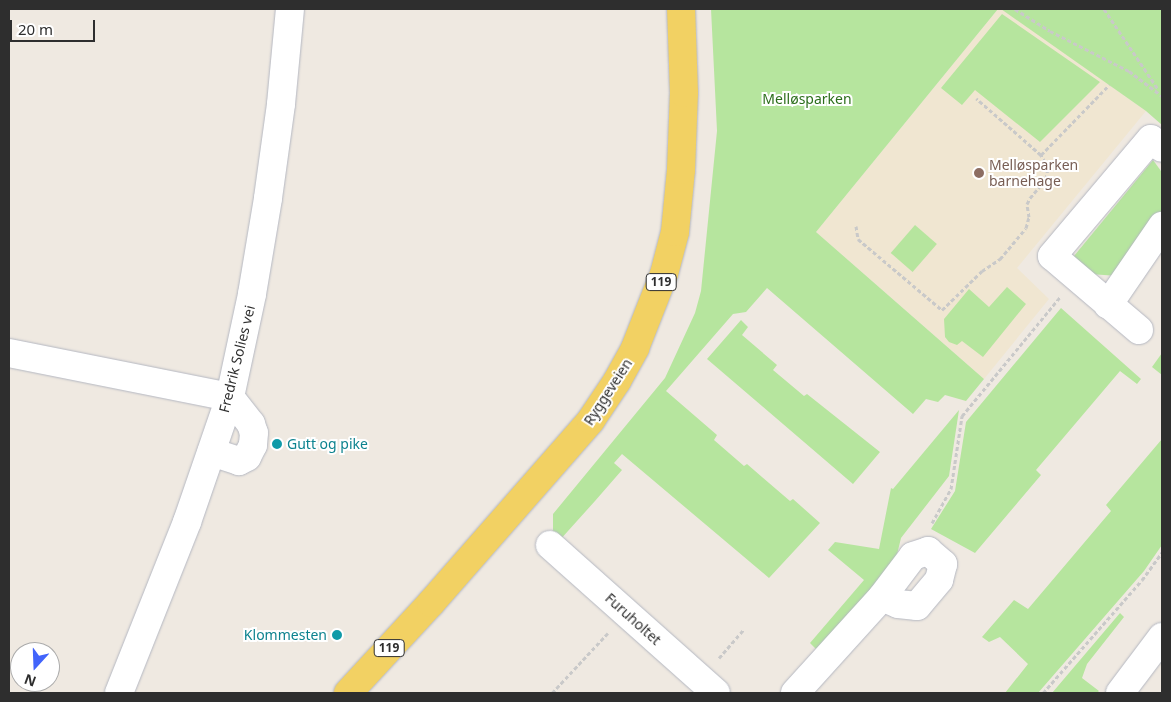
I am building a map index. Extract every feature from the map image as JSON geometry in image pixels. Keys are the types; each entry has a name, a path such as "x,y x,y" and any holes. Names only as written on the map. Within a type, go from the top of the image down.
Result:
{"main road":[{"name":"Ryggeveien","path":"348,693 443,590 591,420 636,348 664,274 675,232 681,170 684,93 682,9"}],"street":[{"name":"Fredrik Solies vei","path":"120,693 187,522 230,397 252,294 268,198 281,104 290,9"},
{"path":"1139,330 1052,256 1151,139 1162,148"},
{"path":"1108,305 1162,226"},
{"path":"9,353 230,397 251,424 254,433 253,445 247,457 239,461 211,452"},
{"name":"Furuholtet","path":"550,545 708,686"},
{"path":"795,693 882,597 913,556 928,551 943,564 939,580 917,606 898,604 882,597"},
{"path":"1120,693 1162,637"}],"path":[{"path":"1015,9 1050,31 1129,71 1159,92"},
{"path":"1104,9 1147,70 1162,96"},
{"path":"1041,155 1109,85"},
{"path":"856,226 858,239 942,310 982,271 1000,259 1026,228 1029,217 1027,204 1046,179 1048,168 1041,155 976,98"},
{"path":"913,556 951,489 962,416 1076,278"},
{"path":"1043,693 1142,580 1162,552"},
{"path":"552,693 627,613"},
{"path":"708,686 744,629"}],"shaded area":[{"name":"Melløsparken barnehage","path":"998,9 1003,9 1146,111 1017,268 1049,299 984,379 816,232"}],"green space":[{"name":"Melløsparken","path":"711,9 998,9 816,232 984,379 966,401 945,395 938,402 926,399 913,414 767,288 746,312 733,314 666,391 717,435 714,440 744,466 747,464 790,501 793,499 820,523 769,578 622,454 614,463 622,470 559,541 553,534 553,514 665,378 695,313 701,291 717,131"},
{"path":"1001,9 1162,9 1162,125 1146,111"},
{"path":"1002,14 1100,82 1040,142 975,90 962,105 941,88"},
{"path":"1153,160 1161,171 1162,218 1118,276 1076,273 1074,256"},
{"path":"915,225 937,244 913,272 891,253"},
{"path":"1007,287 1026,304 983,357 962,341 957,345 949,342 945,337 944,319 969,289 989,307"},
{"path":"1061,308 1141,379 1137,384 1120,371 1036,470 1041,475 975,553 931,529 955,491 966,422"},
{"path":"741,320 748,327 742,335 777,365 773,370 804,396 807,394 880,452 853,484 707,359"},
{"path":"1162,353 1162,375 1152,367"},
{"path":"959,410 949,476 901,538 894,567 820,653 810,643 864,580 828,550 835,542 879,549 891,488 893,489"},
{"path":"1162,439 1162,545 1144,571 1038,693 1005,693 1028,664 1000,637 989,642 982,637 1014,600 1028,609 1111,511 1106,505"},
{"path":"1120,613 1124,617 1087,664 1082,678 1099,691 1097,693 1052,693"}],"place":[{"name":"Melløsparken barnehage","path":"979,173"},
{"name":"Gutt og pike","path":"277,444"},
{"name":"Klommesten","path":"337,635"}]}
